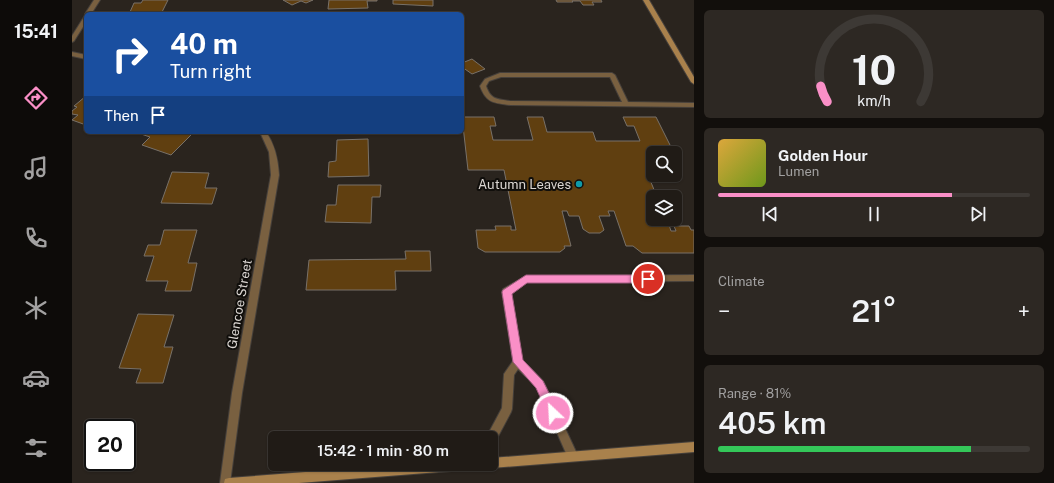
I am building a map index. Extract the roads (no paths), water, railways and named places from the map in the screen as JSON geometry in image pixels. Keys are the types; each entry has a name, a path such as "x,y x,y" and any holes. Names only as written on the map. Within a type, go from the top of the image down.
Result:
{"main road":[{"path":"646,0 694,82"},
{"path":"498,462 694,447"},
{"path":"229,483 386,471"}],"street":[{"path":"89,12 97,0"},
{"path":"72,40 84,21"},
{"path":"72,54 84,57"},
{"path":"626,104 612,75 500,75 487,80 483,86 486,95 493,101 510,103 694,105"},
{"name":"Glencoe Street","path":"225,483 237,393 275,175 275,160 272,148 264,134"},
{"path":"573,456 540,384 518,362 506,292 526,279 694,278"},
{"path":"495,431 507,409 509,374 518,362"}],"place":[{"name":"Autumn Leaves","path":"579,184"}]}
